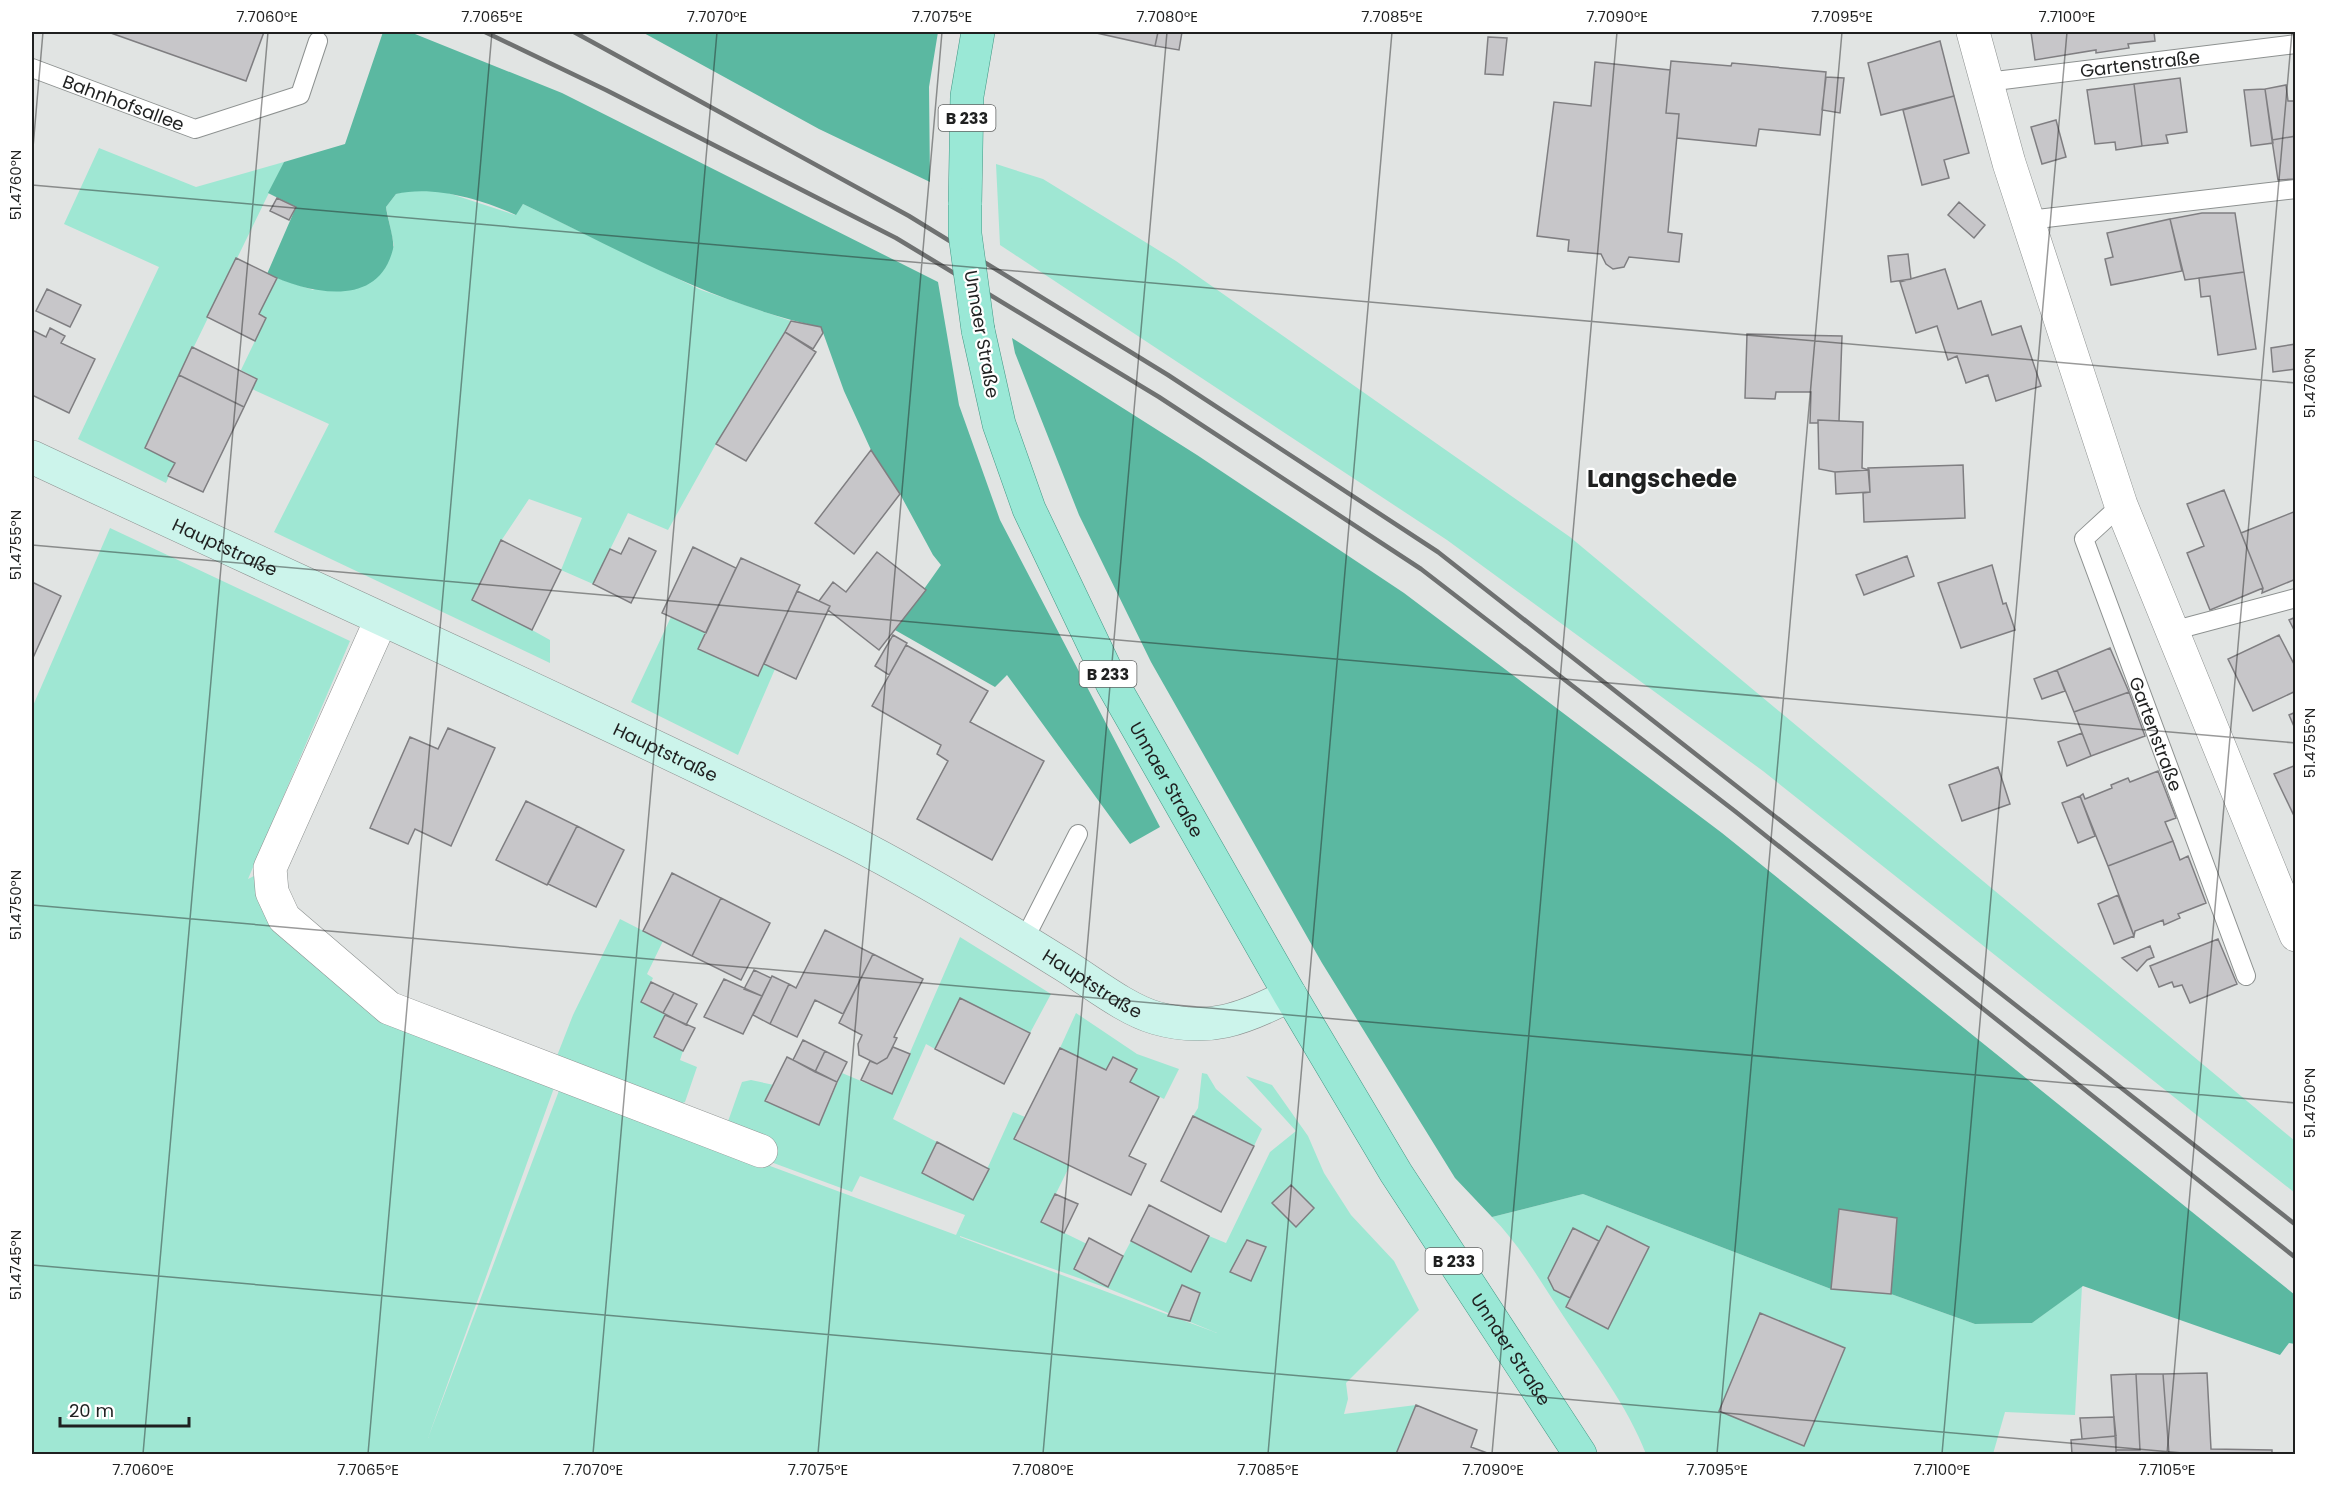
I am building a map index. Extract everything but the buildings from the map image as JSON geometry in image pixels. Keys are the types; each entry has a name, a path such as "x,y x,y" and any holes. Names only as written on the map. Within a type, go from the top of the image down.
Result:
{"main road":[{"name":"Unnaer Straße","path":"978,32 967,96 965,234 978,330 999,424 1029,509 1112,683 1290,995 1396,1173 1580,1455"},
{"name":"Hauptstraße","path":"32,457 630,734 846,840 1024,940 1153,1018 1193,1026 1222,1023 1251,1016 1290,995"}],"street":[{"path":"1973,32 2029,220 2121,505 2295,935"},
{"path":"381,620 270,868 272,892 284,918 389,1008 761,1151"}],"lane":[{"name":"Bahnhofsallee","path":"32,69 195,129 300,95 318,41"},
{"name":"Gartenstraße","path":"1987,82 2295,44"},
{"path":"2029,220 2295,189"},
{"name":"Gartenstraße","path":"2121,505 2084,539 2246,976"},
{"path":"2172,632 2295,598"},
{"path":"1024,940 1078,834"}],"green space":[{"path":"383,32 410,32 562,93 938,282 959,405 1000,520 1160,827 1130,844 1007,675 995,687 895,630 941,565 933,555 900,494 871,450 844,391 821,327 782,317 706,291 523,204 516,215 473,199 441,192 396,194 386,207 393,249 385,268 373,281 358,289 340,292 321,291 302,287 267,274 296,207 268,193 284,162 345,144"},
{"path":"642,32 938,32 929,87 930,182 819,129"},
{"path":"99,148 196,187 284,162 145,447 175,463 166,483 78,439 159,267 64,224"},
{"path":"996,164 1043,179 1176,261 1570,537 2295,1141 2295,1193 1763,771 1447,540 1000,245"},
{"path":"413,189 445,192 515,215 523,204 701,290 791,321 716,444 668,530 628,513 593,584 561,570 582,518 529,499 501,541 532,630 550,640 550,663 274,532 329,424 252,389 257,379 241,370 266,318 259,314 277,278 313,290 394,246 386,207 396,194"},
{"path":"1012,338 1197,455 1404,593 1722,833 2295,1295 2295,1344 2289,1343 2280,1355 2083,1286 2032,1323 1975,1324 1891,1294 1897,1218 1839,1210 1831,1289 1583,1194 1492,1217 1455,1178 1322,963 1151,662 1079,515 1015,353"},
{"path":"110,528 350,641 248,879 270,868 272,892 389,1008 559,1074 428,1438 560,1088 956,1235 965,1215 860,1176 852,1192 757,1157 726,1127 742,1082 751,1080 774,1085 766,1101 819,1125 842,1073 892,1094 960,937 1051,994 1030,1033 960,998 935,1049 926,1044 893,1119 937,1142 922,1173 973,1200 1013,1112 1025,1117 1014,1139 1070,1165 1042,1222 1087,1244 1074,1269 1107,1286 1131,1241 1191,1271 1209,1236 1226,1243 1270,1152 1296,1131 1246,1076 1272,1085 1308,1136 1324,1173 1351,1215 1394,1261 1419,1310 1346,1383 1348,1399 1344,1414 1416,1405 1396,1454 32,1454 32,708","holes":["960,1236 1107,1288 1217,1333"]},
{"path":"671,617 706,633 699,649 758,676 764,664 775,669 738,755 631,702"},
{"path":"620,919 663,941 647,974 653,978 641,1002 665,1015 654,1038 683,1051 680,1060 697,1067 685,1102 675,1106 555,1061 573,1015"},
{"path":"1076,1013 1137,1054 1179,1069 1164,1099 1130,1082 1136,1069 1106,1070 1060,1048"},
{"path":"1202,1073 1207,1074 1216,1089 1262,1129 1254,1146 1193,1116 1198,1108"},
{"path":"1583,1194 1831,1289 1891,1294 1975,1324 2032,1323 2082,1286 2075,1415 2005,1412 1993,1454 1646,1454 1609,1384 1521,1252 1492,1217"}],"railway":[{"path":"485,32 606,90 896,238 1159,397 1421,569 1736,812 2296,1258"},
{"path":"574,32 909,216 1168,375 1438,552 2296,1225"}],"district":[{"name":"Langschede","path":"1662,478"}]}
